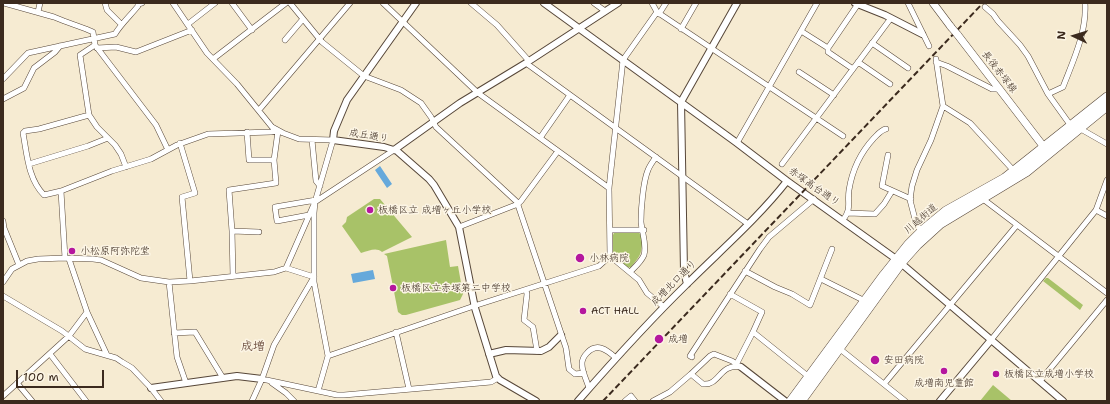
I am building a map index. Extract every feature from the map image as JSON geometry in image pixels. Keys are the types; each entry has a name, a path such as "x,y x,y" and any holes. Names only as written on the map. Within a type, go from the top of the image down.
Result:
{"highway":[{"name":"川越街道","path":"791,401 865,301 899,261 940,224 1016,179 1107,97"},
{"name":"川越街道","path":"1075,127 1107,106"},
{"name":"川越街道","path":"801,401 840,349 899,261 908,245 946,211 1005,178 1047,150"}],"main road":[{"name":"長後赤塚線","path":"933,3 1047,150"}],"street":[{"path":"4,3 54,17 90,30 94,36 93,39 96,47 156,125 168,150"},
{"path":"38,12 40,3"},
{"path":"105,3 107,10 121,24"},
{"path":"3,79 28,53 115,34 121,24 127,20 139,3"},
{"name":"成丘通り","path":"173,3 213,59 238,84 268,122 278,131 300,140 333,140 384,147 394,150 397,151 431,182 459,227 474,306 498,378"},
{"path":"188,24 215,3"},
{"path":"232,3 252,30"},
{"path":"213,59 286,3"},
{"path":"290,3 320,39 364,76 401,90 421,103 436,127 518,204 566,348 570,371 575,374 584,373"},
{"path":"259,110 350,3"},
{"path":"383,3 478,93 609,188"},
{"path":"286,268 310,215 333,140 334,130 344,106 416,3"},
{"path":"471,3 497,25 528,62 570,95 748,224"},
{"name":"赤塚高台通り","path":"544,3 899,261 1063,401"},
{"path":"594,3 605,11"},
{"path":"310,215 277,220 275,207 315,201 394,150 460,103 528,62 618,3"},
{"path":"652,3 658,13 843,136"},
{"path":"328,356 474,306 599,266 610,256 609,188 623,60 666,3"},
{"path":"681,29 696,3"},
{"path":"687,284 684,270 681,102 737,3"},
{"path":"737,143 817,3"},
{"path":"908,3 929,46"},
{"path":"1048,94 1063,87 1078,46 1084,23 1085,3"},
{"path":"828,48 856,4 891,18 922,34"},
{"path":"985,7 1020,45 1028,56 1048,94 1075,127 1107,144"},
{"path":"782,164 891,18"},
{"path":"285,40 303,19"},
{"path":"126,167 121,154 97,127 89,115 80,55 96,47 116,47 136,52 192,30"},
{"path":"801,30 828,48 828,52 853,69"},
{"path":"872,43 908,68"},
{"path":"3,99 24,88 34,68 55,52 60,46"},
{"path":"922,231 916,223 911,199 912,186 917,170 931,140 944,106 936,61 992,89 1000,89"},
{"path":"858,62 890,84"},
{"path":"799,72 834,94"},
{"path":"540,138 570,95"},
{"path":"944,106 970,123 1014,171"},
{"path":"89,115 39,129 25,130 23,133 33,179 37,188 44,195 61,191 152,159 180,143 208,134 278,131 274,160 276,183 229,190 233,276"},
{"path":"843,220 848,213 848,192 863,152 881,131 886,129"},
{"path":"247,132 249,160 274,160"},
{"path":"29,164 88,146 108,138"},
{"path":"312,140 316,181 320,186"},
{"path":"180,143 195,192 182,197 190,282"},
{"path":"459,227 518,204 522,201 558,151"},
{"path":"888,155 882,186 911,199"},
{"path":"630,272 644,255 642,209 648,169 656,157"},
{"path":"940,401 1060,257 1096,210 1107,180"},
{"name":"成増北口通り","path":"578,401 664,307 748,224 787,181"},
{"path":"61,191 67,258 87,312 106,355"},
{"path":"848,213 875,214 884,204 892,191"},
{"path":"692,357 690,356 769,237 814,199"},
{"path":"983,199 1107,293"},
{"path":"315,201 314,277 328,356 318,391"},
{"path":"1096,210 1107,216"},
{"path":"3,221 4,228 18,264"},
{"path":"884,384 951,306 1017,225"},
{"path":"610,230 644,230"},
{"path":"232,231 259,232"},
{"path":"745,271 792,294 810,305 832,249"},
{"path":"610,256 640,281 649,295 664,307"},
{"path":"3,282 12,269 18,264 38,259 67,258 101,260 141,278 169,282 190,282 274,272 286,268 314,277"},
{"path":"252,401 265,380 274,345 314,277"},
{"path":"821,279 865,301"},
{"path":"169,282 177,357 186,383"},
{"path":"526,290 524,320 533,328 537,351"},
{"path":"730,294 762,312 737,366"},
{"path":"3,296 69,336 85,349 116,358 132,368 161,401"},
{"path":"1040,381 1107,300"},
{"path":"3,396 69,336 87,312"},
{"path":"174,333 195,332 223,378"},
{"path":"396,332 409,389"},
{"path":"753,332 809,377"},
{"path":"489,354 506,350 537,351 547,348 561,335"},
{"path":"589,388 582,366 583,358 592,348 598,347 603,349 616,358"},
{"path":"840,349 905,401"},
{"path":"50,354 86,401"},
{"path":"653,401 673,390 714,354 737,366 785,401"},
{"path":"720,356 725,364 725,370"},
{"path":"691,374 700,382 708,384 714,381 731,366 737,366"},
{"path":"151,388 237,376 265,380 337,395 344,395 490,382 498,378 536,401"},
{"path":"265,380 277,386 294,401"},
{"path":"17,384 32,401"},
{"path":"625,401 631,396 635,401"}],"green space":[{"path":"374,199 380,199 412,237 382,252 370,250 361,253 342,226 346,222 347,217"},
{"path":"614,233 639,233 642,235 641,253 631,267 627,268 613,255"},
{"path":"446,240 450,267 458,266 463,294 460,300 402,315 398,312 387,256 384,254"},
{"path":"1046,278 1083,305 1080,310 1043,281"},
{"path":"993,385 1012,401 980,401"}],"water":[{"path":"380,166 392,184 387,188 375,170"},
{"path":"373,270 375,279 353,283 351,274"}],"railway":[{"path":"603,401 983,3"}],"place":[{"name":"板橋区立 成増ヶ丘小学校","path":"370,210"},
{"name":"小松原阿弥陀堂","path":"72,251"},
{"name":"小林病院","path":"580,258"},
{"name":"板橋区立赤塚第二中学校","path":"393,288"},
{"name":"ACT HALL","path":"583,311"},
{"name":"成増","path":"659,339"},
{"name":"安田病院","path":"875,360"},
{"name":"成増南児童館","path":"944,371"},
{"name":"板橋区立成増小学校","path":"996,374"}],"district":[{"name":"成増","path":"253,347"}]}
